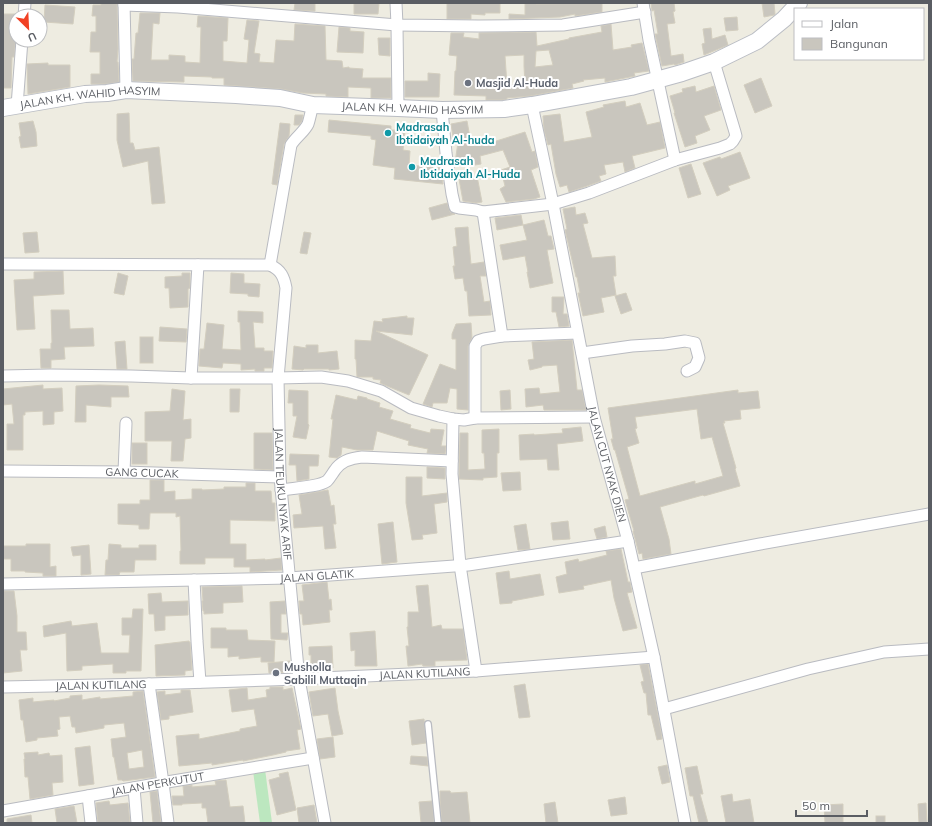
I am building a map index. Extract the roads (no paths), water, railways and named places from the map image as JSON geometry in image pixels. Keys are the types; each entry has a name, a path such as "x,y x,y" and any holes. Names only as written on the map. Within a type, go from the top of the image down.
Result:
{"street":[{"path":"396,3 398,108"},
{"path":"126,90 124,4 178,6 397,26 563,25 644,8 649,40 675,160"},
{"name":"JALAN KH. WAHID HASYIM","path":"10,107 84,94 108,93 126,90 280,98 313,105 442,110 504,109 631,87 682,73 714,62 757,41 784,19 794,8"},
{"path":"10,107 21,48"},
{"path":"442,110 446,153 456,208 484,212 553,204 589,193 675,160 730,144 735,138 736,132 714,62"},
{"path":"3,264 270,265 291,145 307,124 313,105"},
{"name":"JALAN CUT NYAK DIEN","path":"532,105 553,204 594,417 628,541 654,657 685,823"},
{"path":"484,212 502,336"},
{"path":"191,378 198,265"},
{"name":"JALAN TEUKU NYAK ARIF","path":"270,265 277,268 284,278 286,288 278,378 280,477 299,679 326,823"},
{"path":"475,418 475,346 478,341 502,336 577,333"},
{"path":"582,353 685,341 695,343 699,358 695,367 687,371"},
{"path":"3,376 50,375 191,378 321,377 348,381 381,391 411,408 453,419 594,417"},
{"path":"453,419 452,474 460,565 476,671"},
{"path":"124,472 126,423"},
{"path":"281,490 322,484 327,481 339,464 349,459 362,457 452,461"},
{"name":"GANG CUCAK","path":"3,471 124,472 280,477"},
{"path":"634,568 929,514"},
{"name":"JALAN GLATIK","path":"3,584 289,578 460,565 628,541"},
{"path":"194,580 200,682"},
{"path":"664,709 808,669 884,652 929,649"},
{"name":"JALAN KUTILANG","path":"3,687 299,679 476,671 654,657"},
{"path":"149,684 168,823"},
{"name":"JALAN PERKUTUT","path":"3,811 313,758"},
{"path":"134,788 137,823"},
{"path":"88,796 91,823"}],"lane":[{"path":"428,724 438,823"}],"place":[{"name":"Masjid Al-Huda","path":"468,83"},
{"name":"Madrasah Ibtidaiyah Al-huda","path":"388,133"},
{"name":"Madrasah Ibtidaiyah Al-Huda","path":"412,167"},
{"name":"Musholla Sabilil Muttaqin","path":"276,673"}]}
